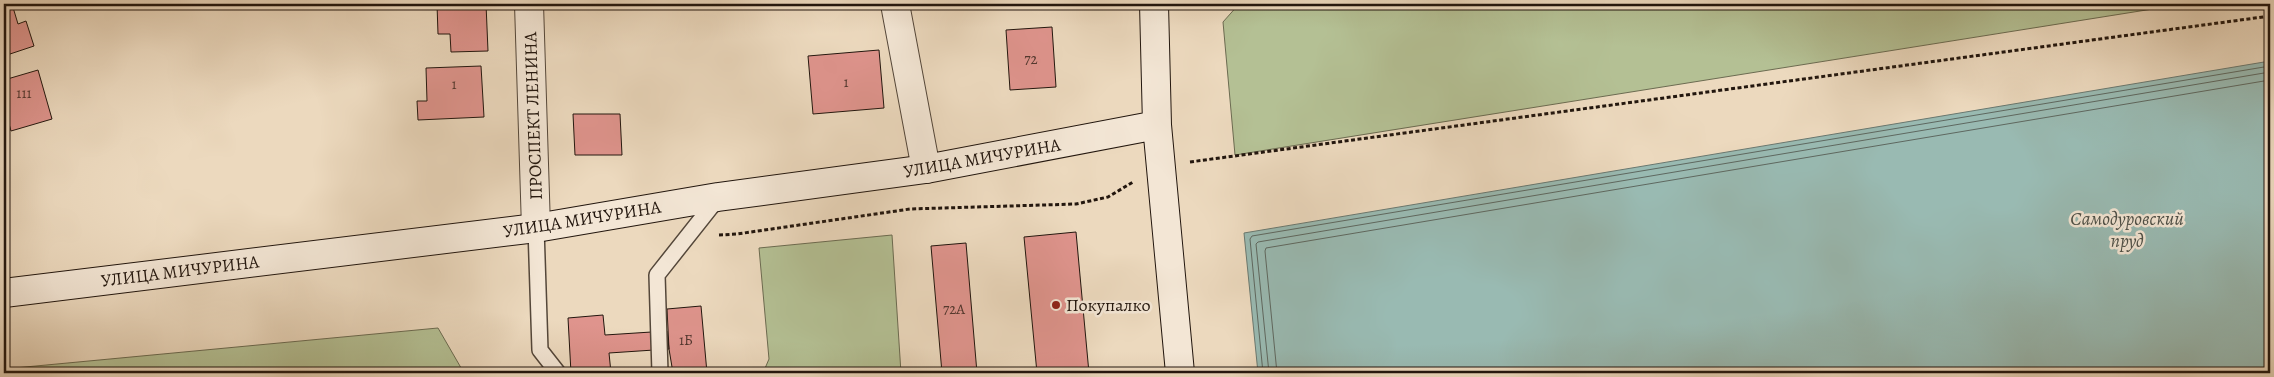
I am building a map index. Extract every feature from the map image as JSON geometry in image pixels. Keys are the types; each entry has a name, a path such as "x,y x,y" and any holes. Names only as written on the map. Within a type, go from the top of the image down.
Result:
{"street":[{"name":"ПРОСПЕКТ ЛЕНИНА","path":"529,4 536,228"},
{"path":"895,4 926,170"},
{"path":"1154,4 1157,124 1180,373"},
{"name":"УЛИЦА МИЧУРИНА","path":"4,293 536,228 718,197 926,170 1157,124"}],"lane":[{"path":"660,373 658,275 718,197"},
{"path":"536,228 540,350 558,373"}],"green space":[{"path":"1239,4 2184,4 1235,155 1223,22"},
{"path":"892,235 901,373 763,373 769,359 759,248"},
{"path":"438,328 464,373 4,373 4,369"}],"water":[{"name":"Самодуровский пруд","path":"2270,61 2270,373 1258,373 1244,233"}],"building":[{"path":"4,4 12,4 18,24 26,21 34,46 4,56"},
{"path":"437,4 486,4 488,51 451,52 450,34 438,34"},
{"path":"1052,27 1056,87 1010,90 1006,30"},
{"path":"879,50 884,108 813,114 808,56"},
{"path":"481,66 484,117 418,120 417,101 427,101 426,68"},
{"path":"38,70 52,119 11,131 4,105 4,80"},
{"path":"573,114 620,114 622,155 575,155"},
{"name":"Покупалко","path":"1076,232 1089,373 1037,373 1024,237"},
{"path":"966,243 977,373 942,373 931,246"},
{"path":"701,306 707,373 673,373 669,349 667,309"},
{"path":"603,315 605,335 667,331 669,349 609,353 611,373 571,373 568,318"}],"place":[{"name":"Покупалко","path":"1056,305"}]}
